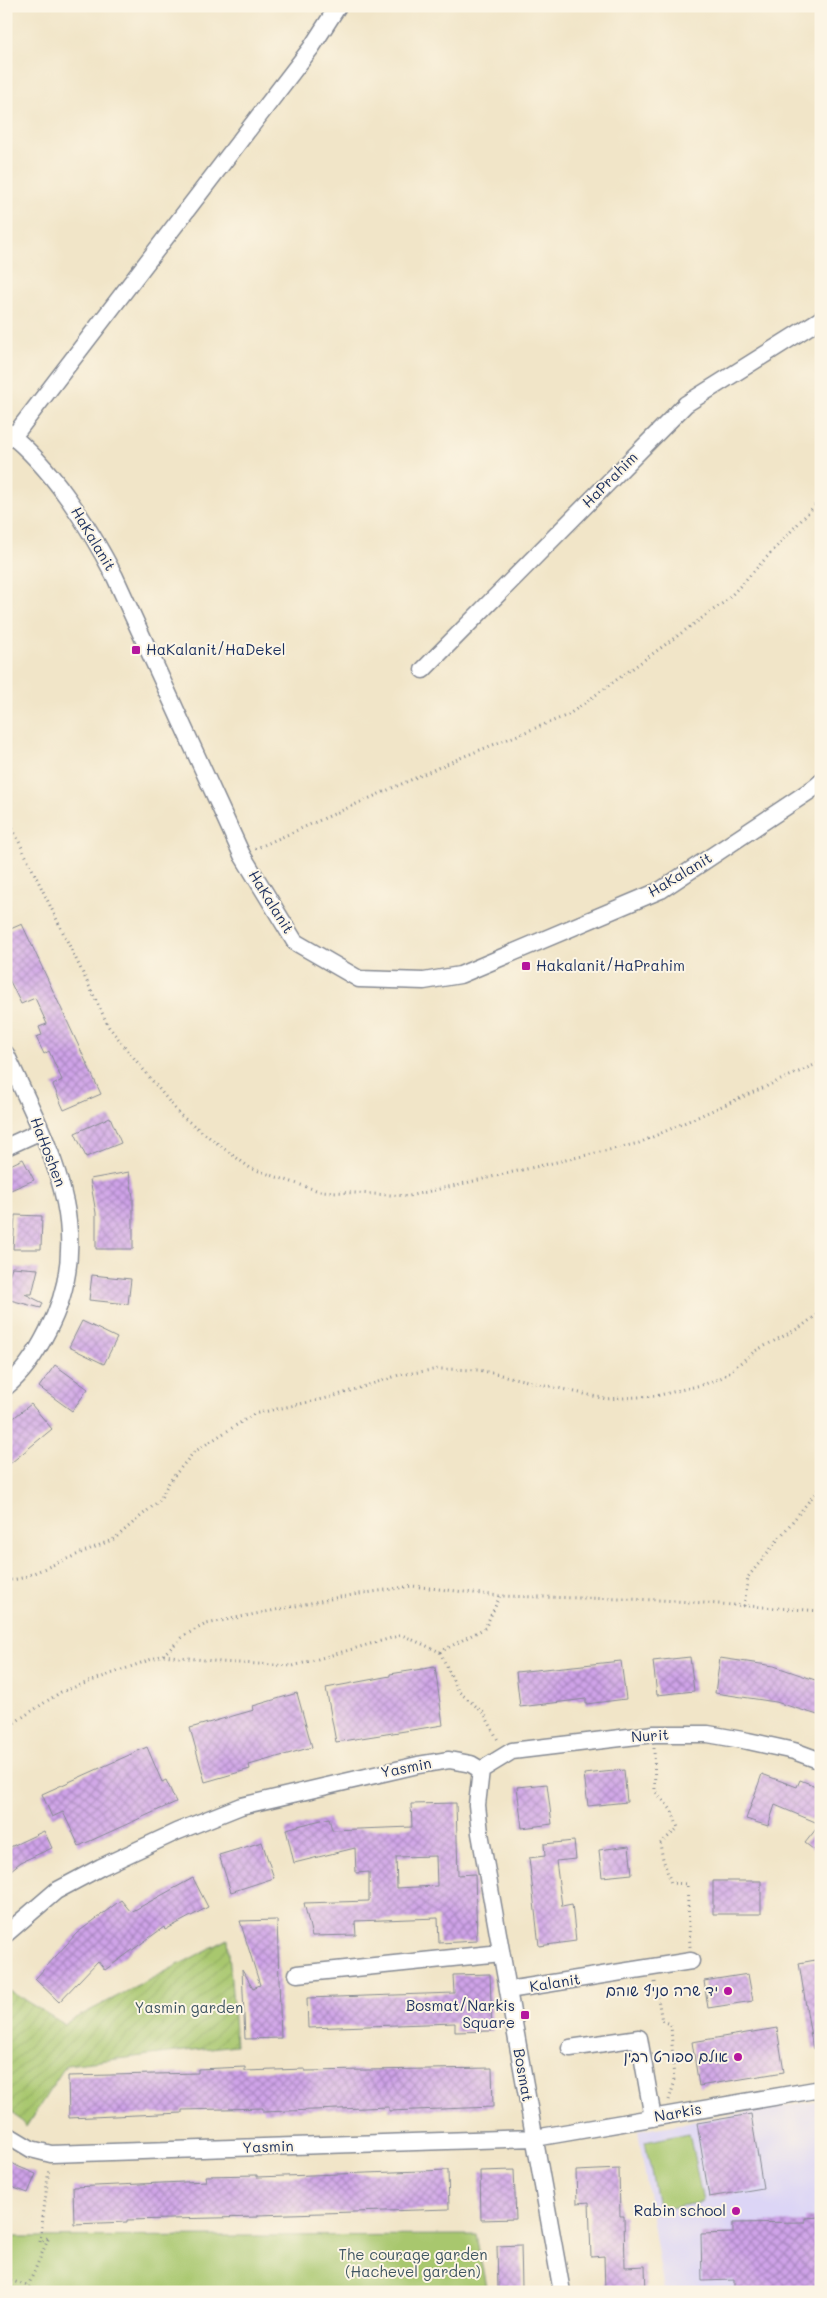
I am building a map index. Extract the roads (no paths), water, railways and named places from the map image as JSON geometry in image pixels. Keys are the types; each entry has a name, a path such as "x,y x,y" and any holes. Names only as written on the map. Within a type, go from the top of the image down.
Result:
{"street":[{"path":"10,434 311,48 338,6"},
{"name":"HaPrahim","path":"423,670 686,404 821,319"},
{"name":"HaKalanit","path":"10,434 64,494 101,551 115,577 242,855 295,942 359,979 424,982 460,975 661,890 821,782"},
{"name":"HaHoshen","path":"6,1054 41,1131 62,1185 70,1234 69,1263 64,1291 56,1316 28,1363 6,1387"},
{"path":"6,1147 41,1131"},
{"name":"Nurit","path":"482,1770 512,1751 654,1734 708,1734 794,1751 821,1761"},
{"name":"Yasmin","path":"6,1934 56,1891 101,1867 176,1832 241,1806 418,1765 449,1760 471,1764 482,1770"},
{"name":"Bosmat","path":"482,1770 477,1805 480,1833 562,2292"},
{"path":"297,1974 501,1953"},
{"name":"Kalanit","path":"508,1990 690,1960"},
{"path":"570,2048 639,2038 658,2117"},
{"name":"Narkis","path":"535,2138 821,2089"},
{"name":"Yasmin","path":"6,2134 31,2149 51,2154 535,2138"}],"place":[{"name":"HaKalanit/HaDekel","path":"136,650"},
{"name":"Hakalanit/HaPrahim","path":"526,966"},
{"name":"יד שרה סניף שוהם","path":"728,1991"},
{"name":"Bosmat/Narkis Square","path":"525,2015"},
{"name":"אולם ספורט רבין","path":"738,2057"},
{"name":"Rabin school","path":"736,2211"}],"park label":[{"name":"Yasmin garden","path":"189,2008"},
{"name":"The courage garden (Hachevel garden)","path":"413,2264"}]}
